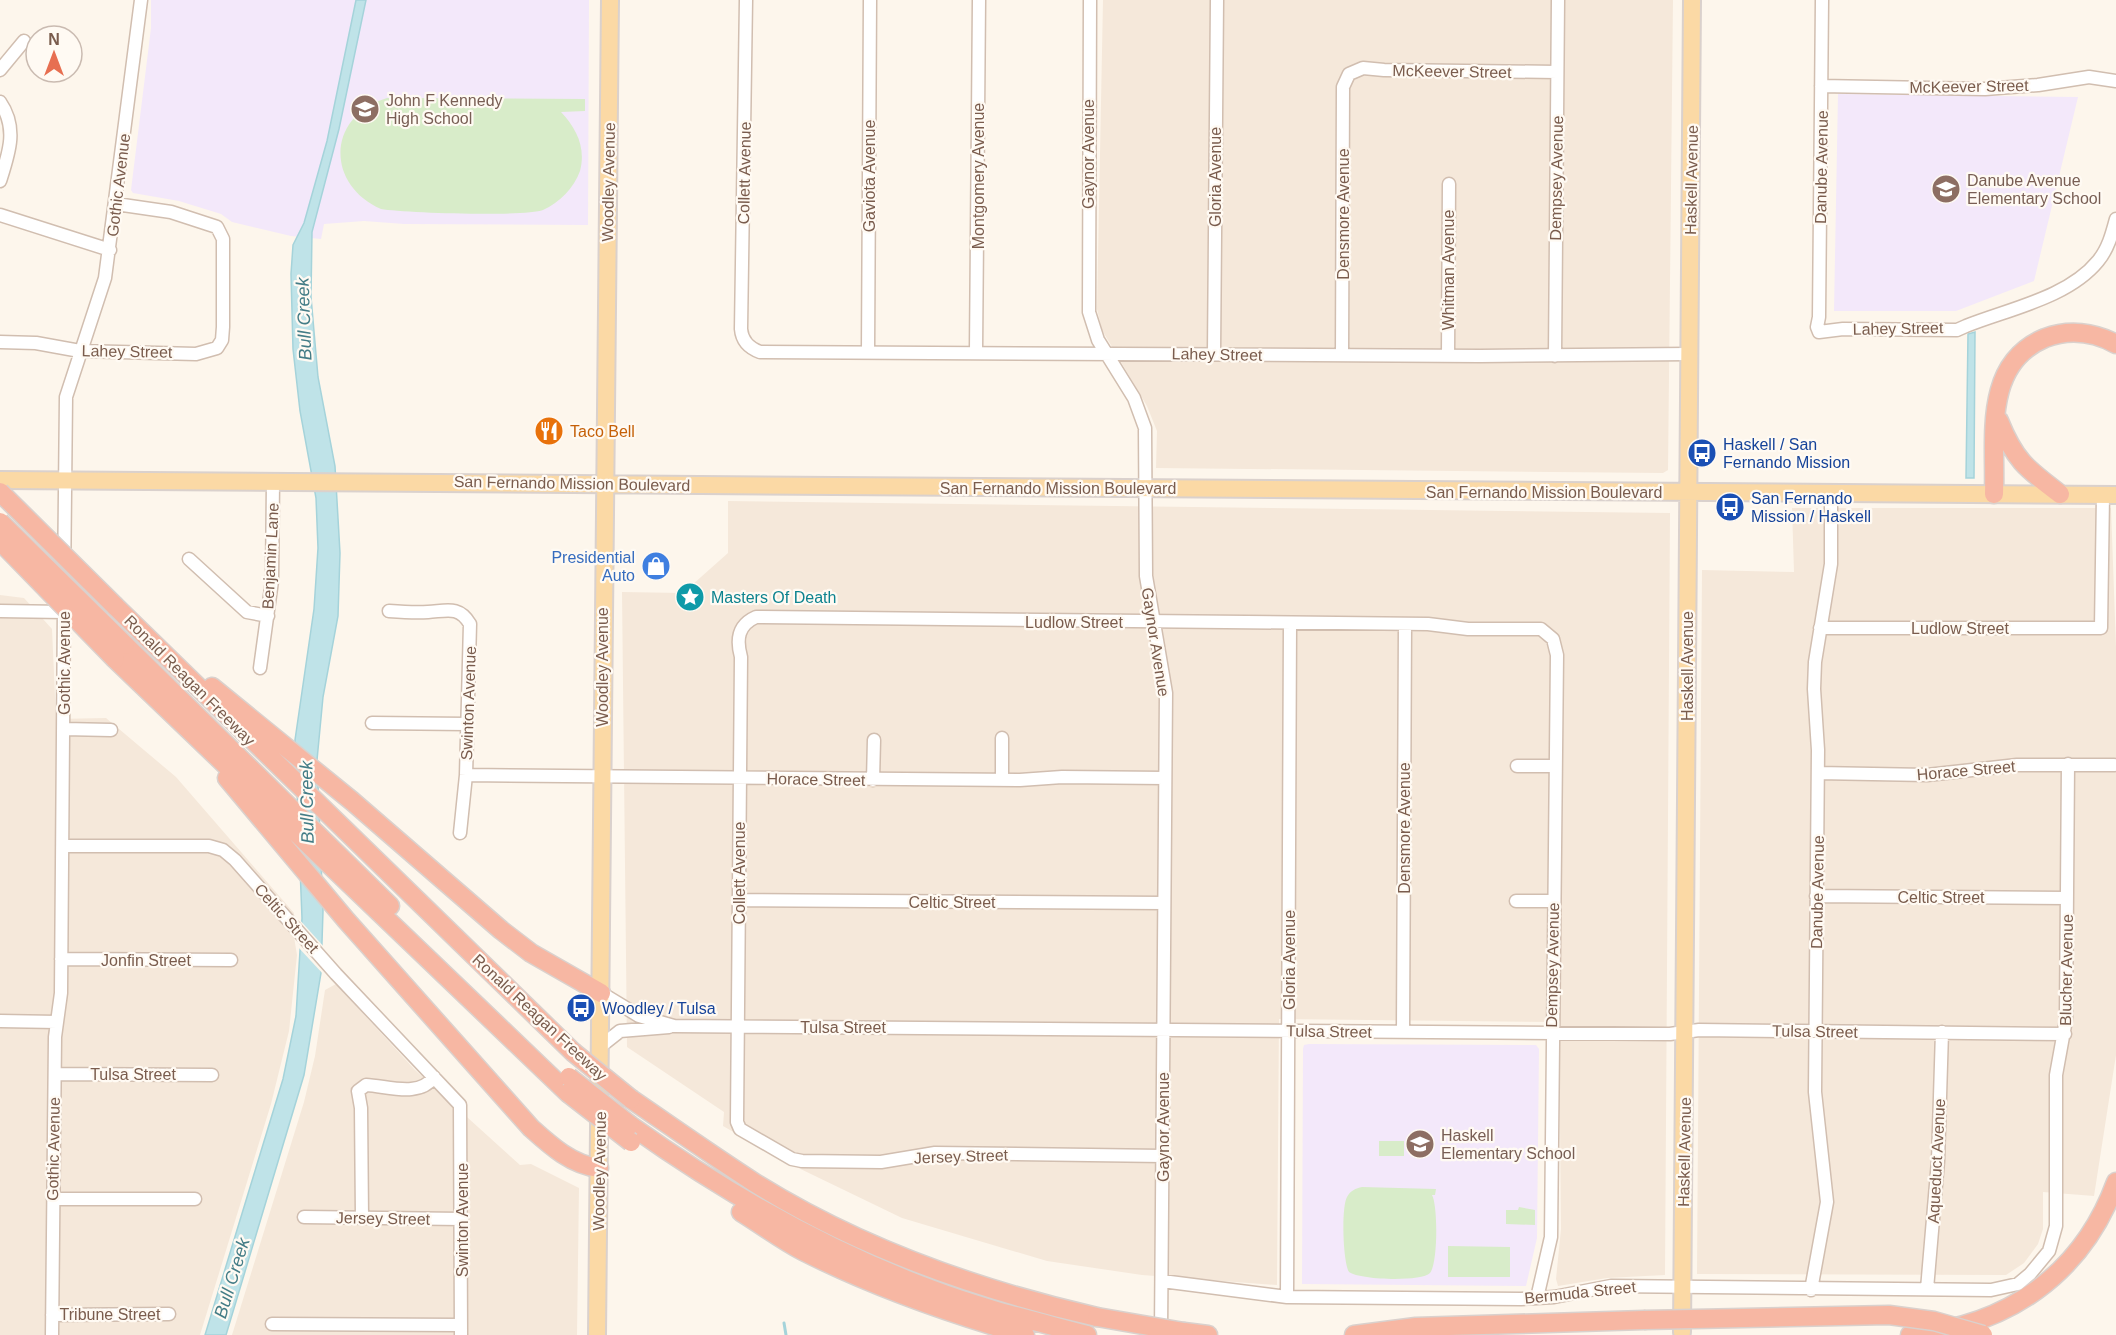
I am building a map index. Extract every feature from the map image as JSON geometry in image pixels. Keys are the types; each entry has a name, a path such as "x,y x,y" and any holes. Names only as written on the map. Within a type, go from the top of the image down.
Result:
{"highway":[{"path":"1994,494 1996,411 1999,390 2010,367 2024,351 2039,341 2060,334 2080,333 2098,336 2116,344"},
{"path":"1996,411 2006,440 2019,460 2060,494"},
{"name":"Ronald Reagan Freeway","path":"0,492 573,1052 631,1099 757,1184 821,1218 904,1257 973,1282 1097,1317 1208,1335"},
{"path":"0,522 120,652 258,786"},
{"name":"Ronald Reagan Freeway","path":"0,541 120,652 187,727 258,786 569,1085 630,1134 801,1250 885,1289 957,1316 1025,1335"},
{"path":"147,636 269,731 531,953 601,993"},
{"path":"187,727 254,813 531,1128 567,1157 584,1166 599,1168"},
{"path":"630,1134 766,1213 875,1266 987,1308 1087,1335"},
{"path":"1910,1335 1968,1325 2006,1310 2037,1290 2081,1247 2103,1213 2116,1182"},
{"path":"1354,1335 1416,1327 1889,1315 1934,1321 1983,1335"}],"main road":[{"name":"Woodley Avenue","path":"597,1335 610,0"},
{"name":"Haskell Avenue","path":"1682,1332 1692,0"},
{"name":"San Fernando Mission Boulevard","path":"0,480 2110,495"}],"street":[{"name":"Gothic Avenue","path":"51,1335 54,1074 61,993 66,397 101,293 110,250 141,0"},
{"name":"Collett Avenue","path":"746,0 741,329 747,345"},
{"name":"Gaviota Avenue","path":"868,352 870,0"},
{"name":"Montgomery Avenue","path":"976,352 979,0"},
{"name":"Gaynor Avenue","path":"1090,0 1087,295 1092,326 1105,353 1134,398 1142,417 1146,441 1146,576 1152,622 1166,693 1161,1335"},
{"name":"Gloria Avenue","path":"1214,353 1216,0"},
{"name":"Dempsey Avenue","path":"1555,356 1558,0"},
{"name":"Danube Avenue","path":"1819,332 1817,327 1819,317 1822,0"},
{"path":"0,70 24,41"},
{"name":"McKeever Street","path":"1349,74 1363,68 1557,72"},
{"name":"Densmore Avenue","path":"1342,355 1343,87 1349,74"},
{"name":"McKeever Street","path":"1821,86 1985,88 2038,85 2089,77 2116,81"},
{"path":"0,102 10,123 11,135 10,150 0,181"},
{"name":"Whitman Avenue","path":"1448,356 1449,184"},
{"name":"Lahey Street","path":"0,342 36,343 80,351 196,354 217,348 222,339 223,327 223,239 217,227 171,212 116,204"},
{"path":"0,215 110,250"},
{"name":"Lahey Street","path":"1819,332 1843,329 1957,330 2043,297 2079,279 2098,262 2105,252 2116,219"},
{"name":"Lahey Street","path":"747,345 760,352 1448,356 1689,354"},
{"name":"Benjamin Lane","path":"260,668 272,581 273,481"},
{"name":"Danube Avenue","path":"1811,1290 1827,1202 1815,1092 1818,773 1814,689 1820,628 1831,564 1831,493"},
{"name":"Ludlow Street","path":"1820,628 2101,627 2110,495"},
{"path":"189,559 248,612 268,616"},
{"name":"Swinton Avenue","path":"389,611 429,612 450,609 459,611 466,617 471,633 466,775 460,833"},
{"path":"0,611 64,612"},
{"name":"Ludlow Street","path":"744,624 756,617 1405,624 1468,629 1532,628 1548,634"},
{"name":"Collett Avenue","path":"737,1122 741,657 738,638 744,624"},
{"name":"Gloria Avenue","path":"1287,1297 1290,624"},
{"name":"Densmore Avenue","path":"1403,1032 1405,624"},
{"name":"Dempsey Avenue","path":"1538,1298 1551,1237 1551,1032 1557,655 1556,645 1548,634"},
{"path":"372,723 467,724"},
{"path":"64,729 111,730"},
{"path":"1002,738 1002,780"},
{"path":"873,780 874,740"},
{"name":"Horace Street","path":"1818,773 1927,775 2017,765 2114,765"},
{"name":"Blucher Avenue","path":"2030,1274 2049,1251 2056,1227 2056,1075 2065,1034 2068,765"},
{"path":"1517,766 1554,766"},
{"name":"Horace Street","path":"466,775 873,780 1166,778"},
{"name":"Celtic Street","path":"63,846 217,848 236,860 294,928 460,1105"},
{"name":"Celtic Street","path":"1816,896 2067,898"},
{"name":"Celtic Street","path":"739,900 1164,903"},
{"path":"1516,901 1553,902"},
{"name":"Jonfin Street","path":"61,959 231,960"},
{"name":"Tulsa Street","path":"601,993 639,1016 674,1026 1670,1034 1684,1031 1815,1030 2065,1034"},
{"path":"0,1021 57,1022"},
{"path":"601,1046 620,1031 674,1026"},
{"name":"Aqueduct Avenue","path":"1927,1289 1938,1161 1941,1032"},
{"name":"Tulsa Street","path":"54,1074 212,1075"},
{"path":"362,1218 358,1091 366,1085 381,1088 419,1088 428,1085 434,1077"},
{"name":"Swinton Avenue","path":"460,1105 461,1330"},
{"name":"Jersey Street","path":"737,1122 744,1134 801,1161 881,1162 935,1154 1163,1156"},
{"path":"52,1199 195,1199"},
{"name":"Jersey Street","path":"304,1217 462,1219"},
{"name":"Bermuda Street","path":"1162,1281 1287,1297 1538,1298 1611,1286 1811,1290 2007,1288 2018,1284 2030,1274"},
{"name":"Tribune Street","path":"51,1315 169,1314"},
{"path":"272,1324 461,1330"}],"shaded area":[{"name":"John F Kennedy High School","path":"151,0 589,0 588,225 404,224 364,221 324,224 321,239 291,236 232,222 221,214 179,201 133,193 131,190 151,28"},
{"path":"1103,0 1673,0 1668,470 1663,473 1156,468 1157,431 1147,406 1102,330 1097,309"},
{"name":"Danube Avenue Elementary School","path":"1838,94 2078,97 2034,281 1956,311 1834,311"},
{"path":"728,501 1670,513 1665,1275 1607,1278 1558,1286 1556,1279 1561,1229 1559,1022 1279,1019 1277,1285 1142,1275 1047,1261 902,1218 784,1161 723,1126 724,1112 627,1047 622,592 683,593 728,553"},
{"path":"1792,508 2111,508 2116,647 2116,1055 2094,1196 2043,1192 2043,1229 2038,1244 2024,1263 2006,1275 1697,1274 1702,570 1794,572"},
{"path":"0,595 24,598 52,629 56,719 106,718 176,777 294,913 297,955 289,1031 271,1104 200,1335 0,1335"},
{"path":"336,984 415,1070 520,1165 531,1164 579,1188 577,1335 232,1335 304,1102 315,1056 325,990"},
{"name":"Haskell Elementary School","path":"1304,1045 1536,1045 1539,1049 1537,1238 1526,1286 1302,1284 1303,1049"}],"green space":[{"path":"387,98 585,99 585,111 561,112 572,125 579,139 582,154 580,171 570,189 543,210 464,214 381,209 363,198 350,184 342,168 340,151 344,134 353,119 367,107"},
{"path":"1379,1141 1404,1141 1404,1156 1379,1156"},
{"path":"1362,1187 1436,1189 1435,1195 1432,1195 1435,1210 1436,1247 1430,1273 1415,1278 1390,1279 1365,1277 1349,1272 1344,1247 1345,1203 1350,1193"},
{"path":"1519,1207 1535,1210 1535,1225 1506,1224 1506,1210 1518,1210"},
{"path":"1448,1246 1510,1247 1510,1277 1448,1277"}],"water":[{"name":"Bull Creek","path":"356,0 366,0 339,129 312,232 311,297 318,377 335,466 340,553 338,616 323,697 317,760 323,911 321,973 304,1075 226,1335 205,1335 283,1079 296,1016 302,918 295,740 314,609 318,548 316,498 300,411 293,349 291,274 293,245 304,223 327,141"},
{"path":"1975,332 1974,478 1966,478 1968,334"}],"pier":[{"path":"299,919 325,948 324,975 298,947"}],"waterway":[{"path":"784,1323 786,1335"}],"place":[{"name":"John F Kennedy High School","path":"365,109"},
{"name":"Danube Avenue Elementary School","path":"1946,189"},
{"name":"Taco Bell","path":"549,431"},
{"name":"Haskell / San Fernando Mission","path":"1702,453"},
{"name":"San Fernando Mission / Haskell","path":"1730,507"},
{"name":"Presidential Auto","path":"656,566"},
{"name":"Masters Of Death","path":"690,597"},
{"name":"Woodley / Tulsa","path":"581,1008"},
{"name":"Haskell Elementary School","path":"1420,1144"}]}
